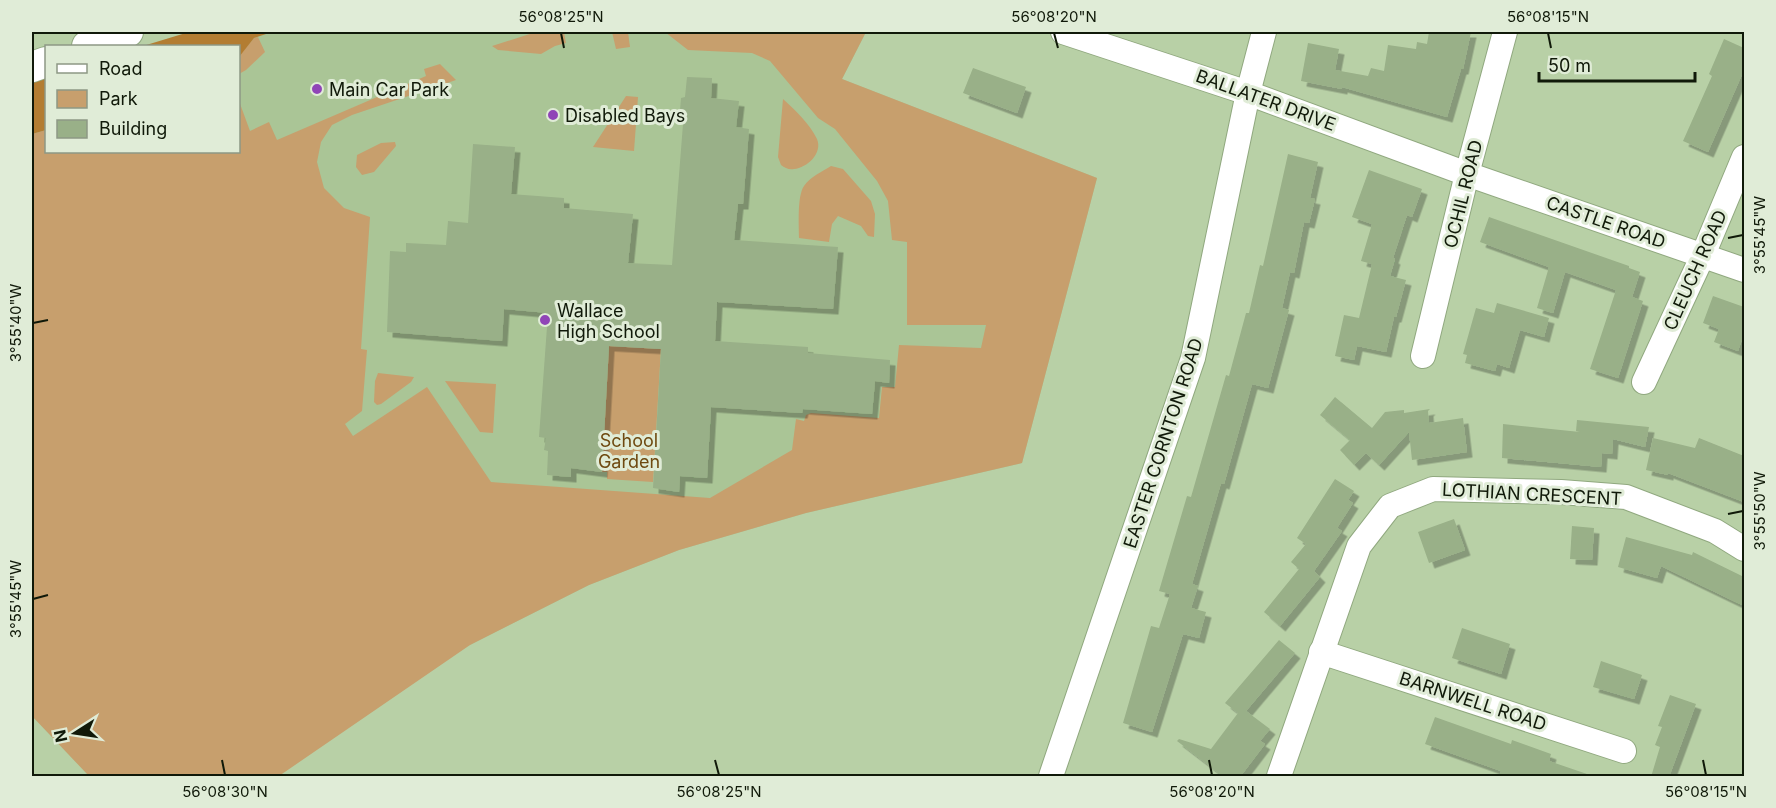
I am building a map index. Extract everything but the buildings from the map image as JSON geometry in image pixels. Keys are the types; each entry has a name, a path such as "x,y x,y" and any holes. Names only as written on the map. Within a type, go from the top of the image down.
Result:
{"main road":[{"path":"90,45 128,32"}],"street":[{"name":"BALLATER DRIVE","path":"1063,32 1248,93 1467,174"},
{"name":"EASTER CORNTON ROAD","path":"1051,777 1193,358 1248,93 1264,32"},
{"name":"OCHIL ROAD","path":"1423,356 1467,174 1505,32"},
{"name":"CLEUCH ROAD","path":"1644,382 1703,255 1744,157"},
{"name":"CASTLE ROAD","path":"1467,174 1744,270"},
{"name":"LOTHIAN CRESCENT","path":"1279,777 1359,546 1390,506 1433,489 1562,492 1626,497 1715,531 1744,549"},
{"name":"BARNWELL ROAD","path":"1321,652 1624,751"}],"shaded area":[{"path":"189,32 272,32 254,38 240,56 240,45 146,45"},
{"name":"Wallace High School","path":"250,32 866,32 842,79 1097,178 1022,463 806,513 679,550 589,585 470,645 89,776 32,716 32,105 45,100 45,153 240,153 239,45"},
{"path":"45,75 45,130 32,134 32,80"}],"green space":[{"path":"536,32 564,32 566,43 541,54 498,50 492,46"},
{"path":"612,32 628,32 630,47 616,49"},
{"path":"665,32 866,32 842,79 1097,178 1022,463 806,513 679,550 589,585 470,645 279,776 89,776 32,716 32,134 45,130 45,153 240,153 240,104 250,131 269,122 277,140 426,76 424,69 440,64 456,80 352,115 332,125 321,142 317,162 324,188 344,208 370,217 361,349 367,350 362,411 345,424 353,436 427,387 491,482 710,498 792,450 796,419 804,421 806,415 811,413 879,418 882,387 895,387 899,345 981,348 986,325 907,325 907,242 892,240 888,201 877,181 835,129 818,118 770,61 752,53 688,50"},
{"path":"258,37 265,52 240,73 240,55 254,38"},
{"path":"626,96 638,97 634,151 593,147"},
{"path":"783,99 814,133 818,144 813,159 804,166 794,169 781,165 778,157"},
{"path":"395,142 396,146 374,172 362,175 356,167 357,155 381,143"},
{"path":"831,166 843,169 871,201 875,214 874,237 868,236 861,226 838,216 832,224 829,242 799,238 800,197 804,186 817,174"},
{"name":"School Garden","path":"609,346 661,349 653,482 607,479 607,472 602,472"},
{"path":"378,373 414,377 411,382 377,405 374,402 375,381"},
{"path":"445,381 496,384 493,433 480,432"}],"place":[{"name":"Main Car Park","path":"317,89"},
{"name":"Disabled Bays","path":"553,115"},
{"name":"Wallace High School","path":"545,320"}]}
